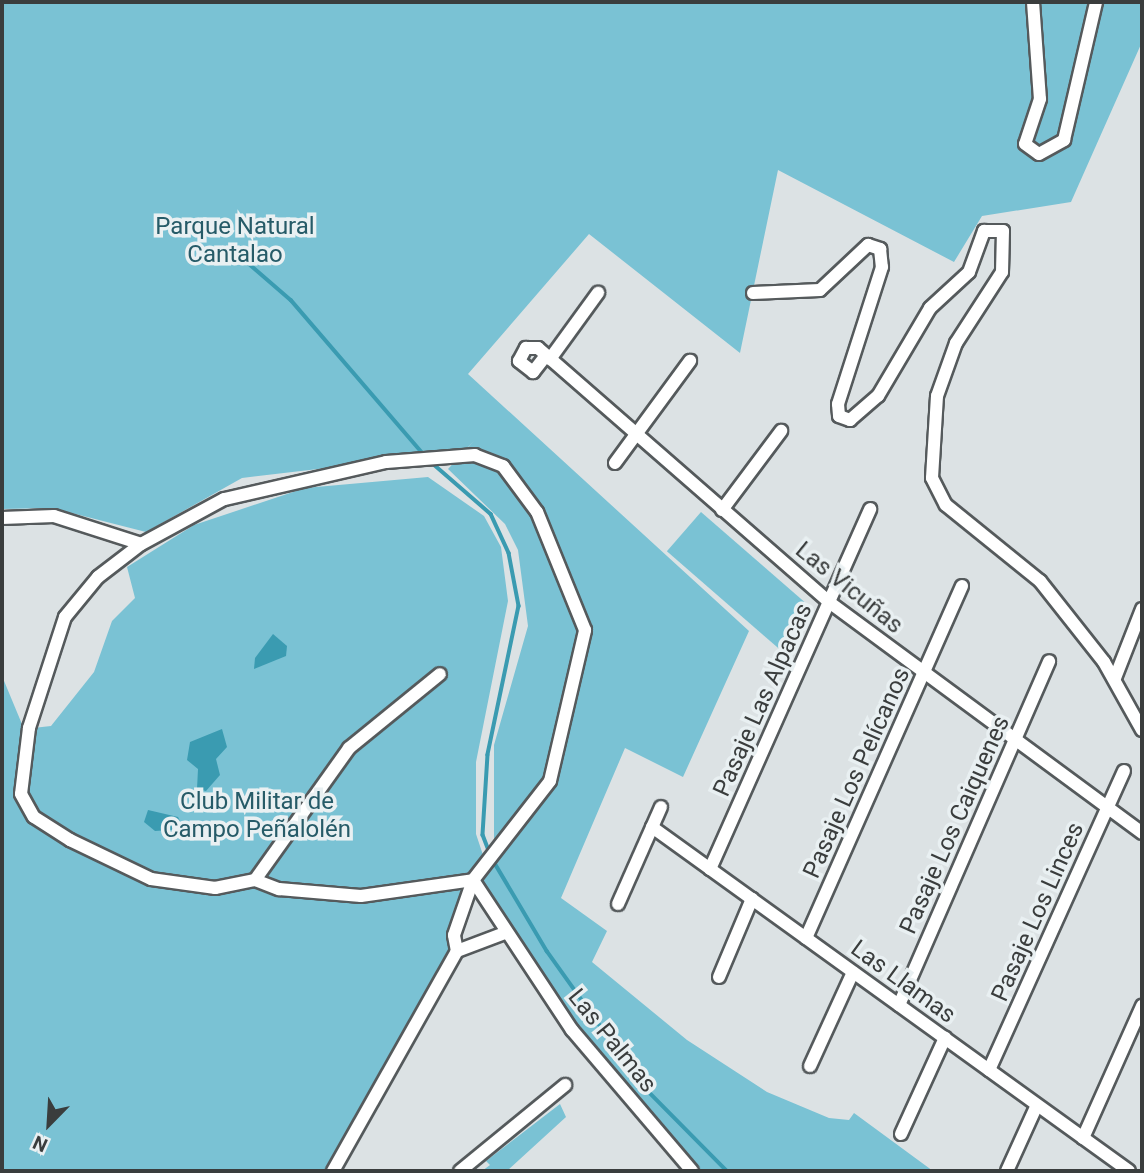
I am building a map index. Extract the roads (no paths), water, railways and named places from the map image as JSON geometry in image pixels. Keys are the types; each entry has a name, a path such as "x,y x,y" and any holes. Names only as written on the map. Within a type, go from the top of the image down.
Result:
{"street":[{"path":"1033,2 1040,99 1025,144 1039,154 1064,140 1096,2"},
{"path":"753,293 820,290 864,248 880,249 882,267 838,404 839,416 850,420 878,396 930,308 969,272 984,231 1003,231 1002,272 957,343 937,396 930,446 932,478 946,505 1004,549 1040,581 1115,678 1142,730"},
{"name":"Las Vicuñas","path":"598,293 547,358 829,602 924,675 1142,833"},
{"path":"615,463 690,361"},
{"path":"722,510 781,431"},
{"path":"333,1171 457,951 454,935 473,880 504,845 550,781 585,630 583,615 554,565 524,488 484,459 445,457 407,460 224,499 142,544 83,593 56,635 29,728 21,794 34,817 103,861 151,879 215,888 255,880 279,889 361,896 473,880"},
{"name":"Pasaje Las Alpacas","path":"710,869 870,509"},
{"path":"2,518 54,516 142,544"},
{"name":"Pasaje Los Pelícanos","path":"806,938 962,586"},
{"path":"1115,678 1142,609"},
{"name":"Pasaje Los Caiquenes","path":"899,1005 1049,661"},
{"path":"255,880 349,748 440,674"},
{"name":"Pasaje Los Linces","path":"989,1070 1124,771"},
{"path":"618,904 661,807"},
{"name":"Las Llamas","path":"652,827 1129,1171"},
{"name":"Las Palmas","path":"473,880 505,933 572,1030 692,1171"},
{"path":"719,977 752,899"},
{"path":"457,951 505,933"},
{"path":"810,1066 853,972"},
{"path":"1083,1138 1142,1006"},
{"path":"901,1134 945,1038"},
{"path":"460,1171 565,1085"},
{"path":"1007,1171 1037,1105"}],"waterway":[{"path":"239,255 291,300 425,456"},
{"path":"430,461 491,514 509,553 519,606 488,755 483,835 490,853"},
{"path":"493,860 547,951 644,1087 727,1171"}],"park label":[{"name":"Parque Natural Cantalao","path":"235,241"},
{"name":"Club Militar de Campo Peñalolén","path":"257,816"}]}
